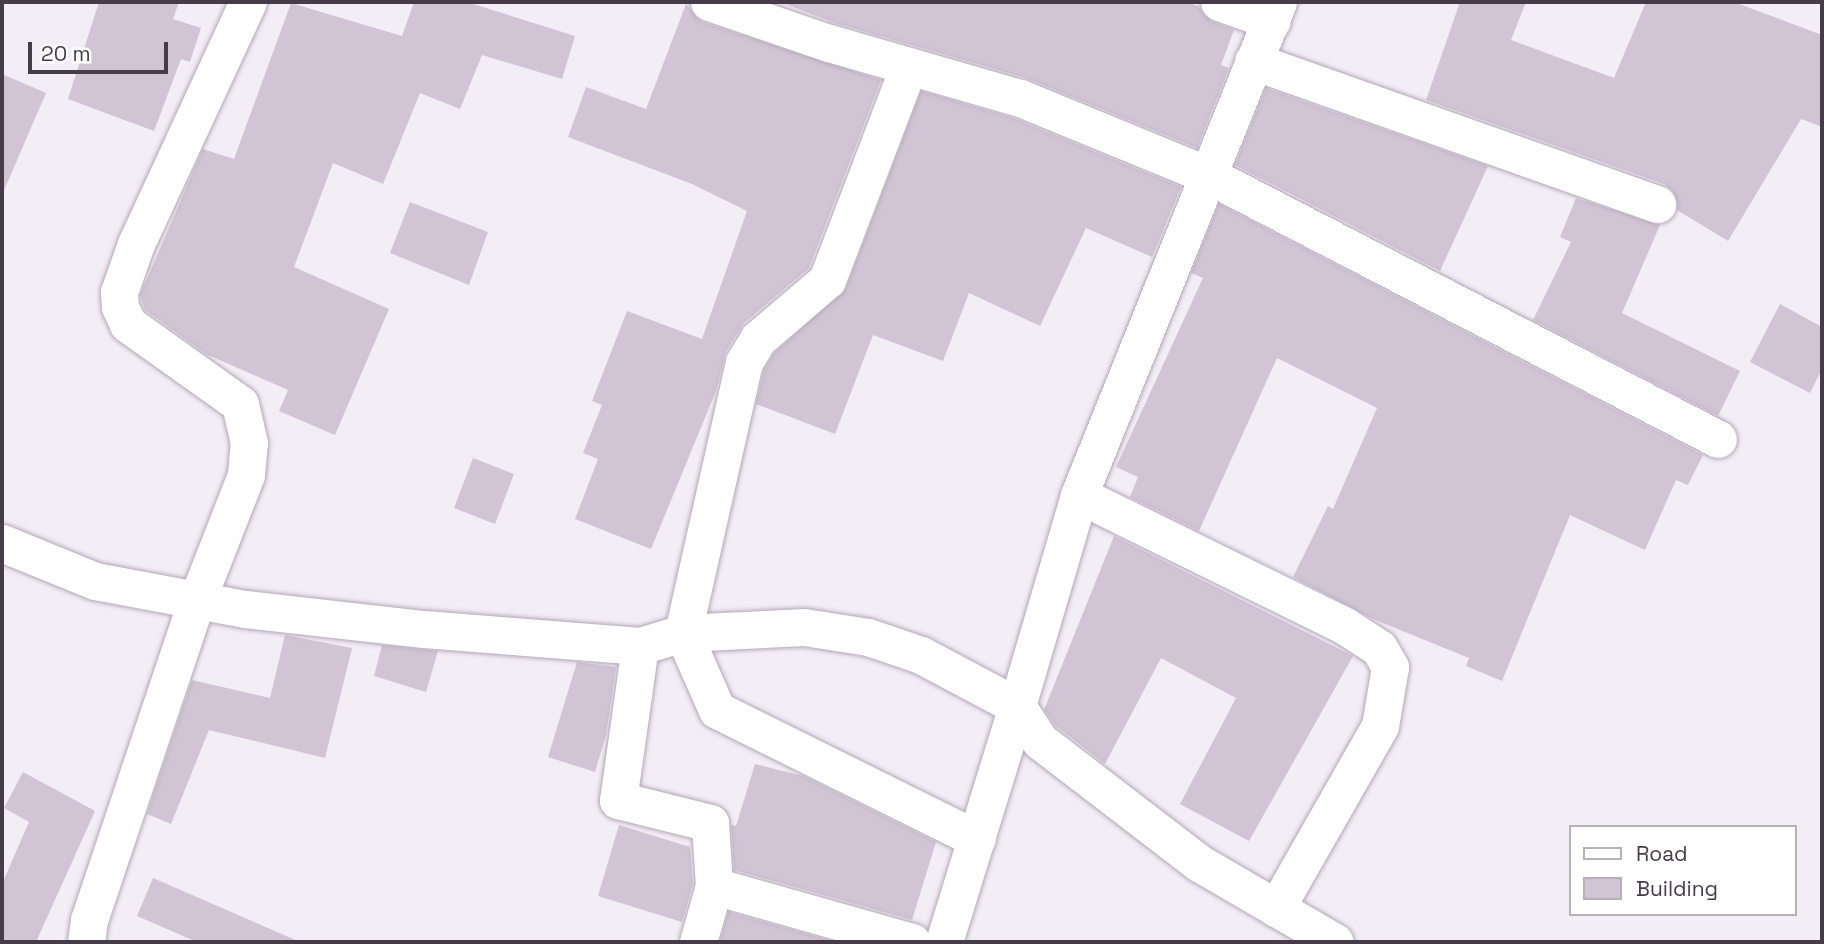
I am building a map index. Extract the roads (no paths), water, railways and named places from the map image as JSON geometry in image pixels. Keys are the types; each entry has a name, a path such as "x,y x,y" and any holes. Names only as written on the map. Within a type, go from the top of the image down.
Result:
{"street":[{"path":"86,942 89,920 197,600 246,475 247,421 240,404 128,324 120,307 119,292 136,244 248,2"},
{"path":"709,2 762,10 908,68 1020,98 1210,176 1718,439"},
{"path":"944,942 1079,495 1275,11 1219,2"},
{"path":"1253,61 1657,204"},
{"path":"908,68 827,280 758,339 744,362 684,633 717,710 976,839"},
{"path":"1079,495 1345,626 1379,648 1390,667 1380,726 1276,908"},
{"path":"2,543 95,581 197,600 411,627 640,646 684,633 804,627 868,638 921,654 1017,706 1040,741 1199,863 1335,942"},
{"path":"640,646 618,800 710,823 714,887 698,942"},
{"path":"714,887 912,942"}]}
